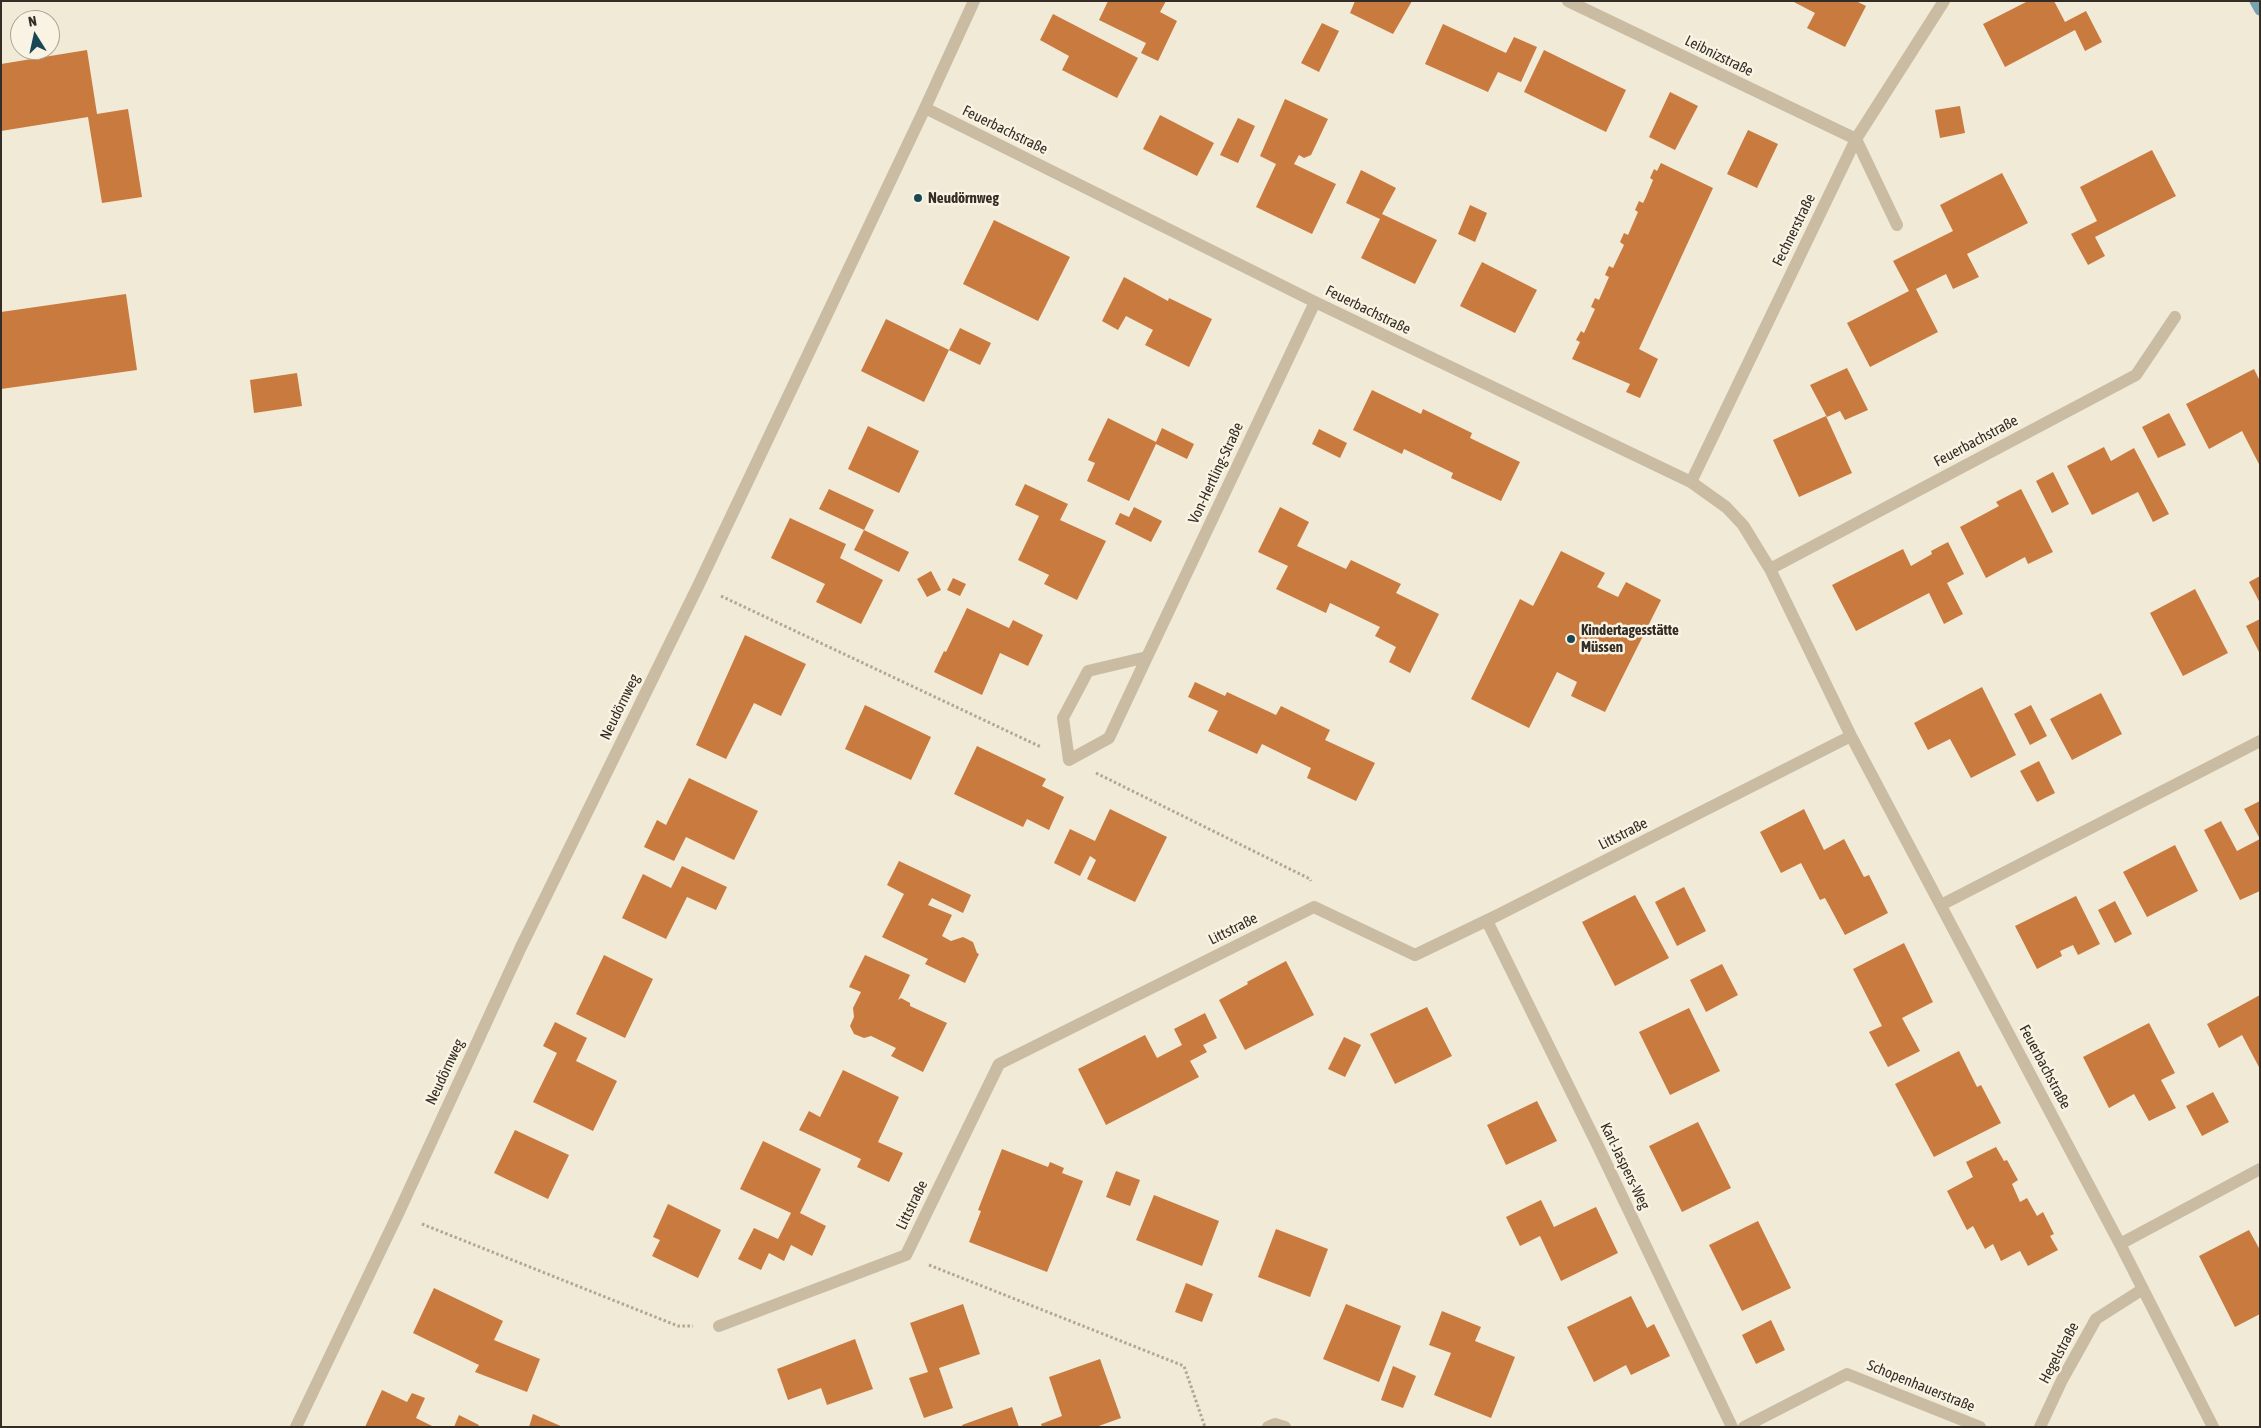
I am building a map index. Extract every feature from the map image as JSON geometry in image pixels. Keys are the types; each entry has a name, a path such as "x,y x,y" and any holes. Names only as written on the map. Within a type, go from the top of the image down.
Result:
{"street":[{"name":"Neudörnweg","path":"296,1427 398,1214 521,947 698,584 926,108 974,1"},
{"name":"Leibnizstraße","path":"1568,1 1856,139"},
{"name":"Fechnerstraße","path":"1691,482 1856,139 1944,1"},
{"name":"Feuerbachstraße","path":"926,108 1315,302 1691,482 1726,507 1744,525 1770,569 1851,736 2120,1244 2214,1427"},
{"path":"1856,139 1897,224"},
{"name":"Von-Hertling-Straße","path":"1069,760 1108,738 1315,302"},
{"name":"Feuerbachstraße","path":"1770,569 2136,375 2175,317"},
{"path":"1069,760 1063,718 1088,670 1147,657"},
{"name":"Littstraße","path":"906,1255 999,1064 1314,907 1415,955 1851,736"},
{"path":"1941,905 2260,741"},
{"name":"Karl-Jaspers-Weg","path":"1486,921 1597,1144 1732,1427"},
{"path":"2120,1244 2260,1169"},
{"path":"719,1326 906,1255"},
{"name":"Hegelstraße","path":"2040,1427 2062,1380 2096,1319 2143,1288"},
{"name":"Schopenhauerstraße","path":"1744,1427 1847,1374 1980,1427"},
{"path":"1268,1427 1276,1424 1285,1427"}],"path":[{"path":"698,584 1069,760 1310,879 1314,907"},
{"path":"398,1214 678,1326 719,1326"},
{"path":"906,1255 1184,1366 1205,1427"}],"building":[{"path":"1108,1 1166,1 1160,12 1177,21 1158,61 1141,53 1146,43 1099,20"},
{"path":"1355,1 1412,1 1393,34 1350,13"},
{"path":"1792,1 1856,1 1866,6 1845,47 1807,28 1815,13"},
{"path":"2028,1 2054,1 2065,22 2086,11 2102,42 2085,51 2075,30 2005,67 1983,24"},
{"path":"1053,14 1138,58 1117,98 1062,70 1069,56 1040,40"},
{"path":"1322,23 1339,31 1319,72 1301,63"},
{"path":"1443,24 1506,53 1514,37 1537,47 1521,82 1498,72 1488,92 1425,64"},
{"path":"87,50 97,114 128,109 142,197 102,203 88,117 1,131 1,64 26,60 60,60 60,54"},
{"path":"1544,50 1626,90 1606,132 1524,92"},
{"path":"1670,92 1698,106 1675,150 1649,137"},
{"path":"1285,99 1328,119 1311,155 1304,158 1299,155 1294,164 1336,184 1312,234 1256,207 1276,164 1260,156"},
{"path":"1960,106 1965,133 1940,138 1935,110"},
{"path":"1160,115 1214,143 1197,176 1143,149"},
{"path":"1238,118 1255,126 1238,163 1220,155"},
{"path":"1748,130 1778,144 1757,188 1727,174"},
{"path":"2152,150 2176,196 2095,237 2105,256 2088,265 2071,234 2097,221 2080,187"},
{"path":"1661,163 1713,188 1639,349 1658,359 1640,398 1626,392 1630,384 1572,359 1580,342 1576,340 1581,331 1584,333 1595,309 1591,307 1595,298 1599,300 1609,277 1605,275 1609,266 1613,268 1624,245 1620,242 1624,233 1628,235 1638,212 1635,210 1639,201 1643,203 1653,180 1650,178 1654,169 1657,171"},
{"path":"1361,170 1396,188 1382,214 1437,240 1415,284 1361,258 1380,219 1346,203"},
{"path":"2002,173 2028,223 1967,254 1979,277 1953,289 1946,274 1916,289 1938,332 1870,367 1847,323 1909,291 1893,261 1953,231 1940,205"},
{"path":"1470,205 1487,213 1475,242 1458,234"},
{"path":"994,220 1070,257 1038,321 963,284"},
{"path":"1482,262 1537,290 1515,333 1460,306"},
{"path":"1124,277 1168,301 1169,298 1212,319 1189,367 1145,345 1153,330 1126,316 1118,330 1102,321"},
{"path":"126,294 137,370 1,389 1,312"},
{"path":"886,319 949,350 924,402 861,371"},
{"path":"960,328 991,343 980,365 949,350"},
{"path":"1847,368 1868,410 1845,420 1840,411 1827,417 1810,385"},
{"path":"2254,369 2260,381 2260,466 2242,431 2209,449 2186,404"},
{"path":"297,373 302,406 254,413 250,380"},
{"path":"1372,390 1421,414 1423,409 1472,433 1470,438 1520,462 1501,501 1451,478 1453,473 1404,449 1402,454 1353,430"},
{"path":"2169,413 2186,445 2158,458 2142,427"},
{"path":"1826,416 1852,473 1799,497 1773,440"},
{"path":"1108,418 1156,442 1162,428 1194,444 1187,459 1156,444 1129,501 1087,481 1095,463 1088,460"},
{"path":"868,426 919,451 899,493 848,469"},
{"path":"1319,429 1347,443 1340,458 1312,444"},
{"path":"2104,447 2111,461 2134,448 2169,514 2153,522 2138,492 2092,515 2067,466"},
{"path":"2053,472 2069,504 2052,513 2036,481"},
{"path":"1025,484 1068,504 1060,520 1106,541 1077,600 1044,584 1049,575 1018,560 1039,516 1015,505"},
{"path":"829,489 874,510 864,530 819,509"},
{"path":"2021,489 2053,552 2028,564 2025,557 1986,578 1960,527 1999,506 1996,502"},
{"path":"1134,507 1162,521 1151,542 1115,524 1120,513 1129,517"},
{"path":"1280,507 1309,522 1297,546 1346,569 1351,560 1401,584 1396,593 1439,614 1410,673 1389,662 1396,647 1375,636 1380,627 1330,603 1326,613 1276,589 1288,566 1258,552"},
{"path":"790,518 846,544 840,558 883,580 861,624 816,602 825,584 771,558"},
{"path":"864,530 909,552 899,572 854,550"},
{"path":"1948,542 1964,574 1947,583 1963,614 1944,624 1929,593 1856,631 1832,585 1903,549 1911,566 1932,554 1931,551"},
{"name":"Kindertagesstätte Müssen","path":"1561,551 1605,573 1597,587 1618,597 1626,582 1661,600 1605,712 1571,696 1577,682 1557,672 1529,728 1471,699 1520,599 1533,606"},
{"path":"931,571 941,590 927,597 917,579"},
{"path":"2260,576 2260,603 2249,582"},
{"path":"953,578 966,584 960,596 947,590"},
{"path":"2195,589 2228,653 2183,676 2150,613"},
{"path":"967,608 1009,628 1013,620 1043,635 1028,666 1000,653 982,695 934,672"},
{"path":"2260,619 2260,654 2246,626"},
{"path":"745,635 806,664 781,716 754,703 726,759 696,745"},
{"path":"1195,682 1225,696 1227,692 1276,715 1281,706 1330,730 1325,740 1375,763 1356,801 1307,778 1311,768 1262,744 1257,754 1208,731 1218,711 1188,697"},
{"path":"1982,687 2016,755 1971,778 1950,739 1928,750 1914,723"},
{"path":"2101,693 2122,734 2072,760 2050,719"},
{"path":"865,705 931,737 911,780 845,749"},
{"path":"2031,705 2047,736 2030,745 2014,714"},
{"path":"977,746 1046,779 1042,786 1064,797 1049,830 1027,819 1023,827 954,794"},
{"path":"2039,761 2055,793 2037,802 2020,771"},
{"path":"689,778 758,811 734,860 686,837 674,861 644,847 657,820 666,825"},
{"path":"2260,801 2260,839 2244,809"},
{"path":"1110,809 1167,837 1135,902 1087,879 1096,860 1090,856 1080,876 1054,863 1070,829 1095,841"},
{"path":"1804,809 1824,850 1844,839 1864,877 1869,875 1888,913 1845,935 1825,898 1820,900 1801,863 1781,873 1760,832"},
{"path":"2221,821 2237,851 2260,839 2260,891 2240,900 2204,830"},
{"path":"2175,845 2198,891 2147,917 2123,872"},
{"path":"899,861 971,895 963,913 932,898 928,905 952,915 942,936 951,941 963,937 973,942 979,954 965,983 925,964 928,959 882,937 904,894 887,885"},
{"path":"682,866 727,887 716,910 687,897 666,939 622,918 643,874 671,888"},
{"path":"1684,887 1706,931 1677,946 1655,902"},
{"path":"1635,895 1669,958 1615,986 1582,922"},
{"path":"2076,896 2100,944 2078,955 2073,945 2060,951 2062,956 2037,969 2015,926"},
{"path":"2115,901 2132,934 2115,943 2098,910"},
{"path":"1904,943 1933,1002 1902,1018 1920,1051 1888,1067 1869,1032 1882,1026 1853,969"},
{"path":"604,955 653,979 625,1038 576,1014"},
{"path":"865,955 910,975 898,1000 901,998 910,1003 910,1006 947,1023 923,1072 891,1056 896,1048 871,1036 864,1038 854,1034 850,1026 854,1017 853,1008 861,992 849,987"},
{"path":"1286,961 1314,1015 1245,1050 1219,1000"},
{"path":"1722,964 1738,995 1706,1012 1690,980"},
{"path":"2260,995 2260,1069 2242,1035 2219,1048 2207,1024"},
{"path":"1427,1007 1452,1056 1395,1084 1370,1034"},
{"path":"1689,1008 1720,1071 1670,1095 1639,1032"},
{"path":"1205,1013 1217,1038 1203,1045 1207,1052 1190,1061 1199,1077 1106,1125 1078,1069 1145,1035 1157,1058 1182,1045 1174,1029"},
{"path":"555,1022 587,1038 576,1061 617,1081 593,1131 533,1102 557,1053 543,1046"},
{"path":"2149,1023 2175,1073 2161,1080 2176,1108 2149,1121 2134,1094 2109,1108 2083,1057"},
{"path":"1344,1037 1361,1045 1345,1077 1328,1069"},
{"path":"1959,1051 1977,1087 1981,1085 2001,1123 1934,1157 1895,1084"},
{"path":"843,1070 899,1097 878,1142 903,1153 889,1182 857,1167 861,1159 799,1130 809,1111 820,1117"},
{"path":"2213,1092 2229,1122 2202,1136 2186,1106"},
{"path":"1537,1101 1557,1141 1506,1165 1487,1125"},
{"path":"1698,1122 1731,1188 1682,1212 1649,1146"},
{"path":"515,1130 569,1155 548,1199 494,1173"},
{"path":"763,1141 821,1169 800,1213 826,1226 812,1256 791,1245 784,1261 769,1253 761,1270 738,1259 754,1228 778,1239 791,1213 740,1189"},
{"path":"1996,1147 2004,1161 2007,1160 2018,1180 2012,1184 2020,1202 2027,1198 2037,1216 2043,1212 2054,1234 2050,1236 2058,1250 2028,1266 2020,1251 2001,1261 1993,1244 1985,1249 1973,1226 1967,1230 1947,1191 1973,1177 1966,1162"},
{"path":"1002,1149 1048,1167 1050,1162 1064,1168 1062,1173 1083,1181 1047,1272 969,1242 981,1211 978,1210"},
{"path":"1116,1171 1140,1180 1130,1206 1106,1197"},
{"path":"1154,1195 1219,1221 1202,1266 1136,1240"},
{"path":"1541,1200 1554,1227 1596,1207 1618,1253 1561,1281 1540,1236 1520,1246 1506,1217"},
{"path":"668,1204 721,1230 698,1278 652,1256 660,1240 653,1237"},
{"path":"1758,1221 1791,1288 1742,1311 1709,1245"},
{"path":"1276,1229 1328,1249 1310,1297 1258,1277"},
{"path":"2249,1230 2260,1250 2260,1314 2235,1327 2199,1256"},
{"path":"1186,1283 1213,1294 1202,1322 1175,1312"},
{"path":"434,1288 503,1321 494,1340 540,1359 527,1392 475,1372 479,1365 413,1333"},
{"path":"1631,1296 1647,1328 1654,1324 1670,1356 1631,1375 1626,1365 1594,1382 1567,1327"},
{"path":"963,1304 980,1354 939,1368 953,1408 924,1418 909,1378 928,1372 910,1323"},
{"path":"1346,1304 1401,1326 1379,1382 1323,1359"},
{"path":"1442,1311 1481,1327 1475,1341 1515,1357 1491,1418 1434,1395 1451,1353 1429,1345"},
{"path":"1771,1320 1785,1350 1756,1364 1742,1335"},
{"path":"855,1339 873,1389 827,1405 821,1388 788,1400 777,1369"},
{"path":"1100,1359 1121,1418 1096,1427 1042,1427 1041,1424 1062,1416 1049,1377"},
{"path":"1393,1366 1416,1376 1403,1408 1381,1400"},
{"path":"382,1390 407,1402 412,1393 425,1398 416,1418 434,1427 365,1427"},
{"path":"1012,1407 1019,1427 963,1427 962,1425"},
{"path":"533,1414 563,1427 529,1427"},
{"path":"459,1415 479,1425 478,1427 454,1427"}],"waterway":[{"path":"2255,1 2260,10"}],"place":[{"name":"Neudörnweg","path":"918,198"},
{"name":"Kindertagesstätte Müssen","path":"1571,639"}]}
